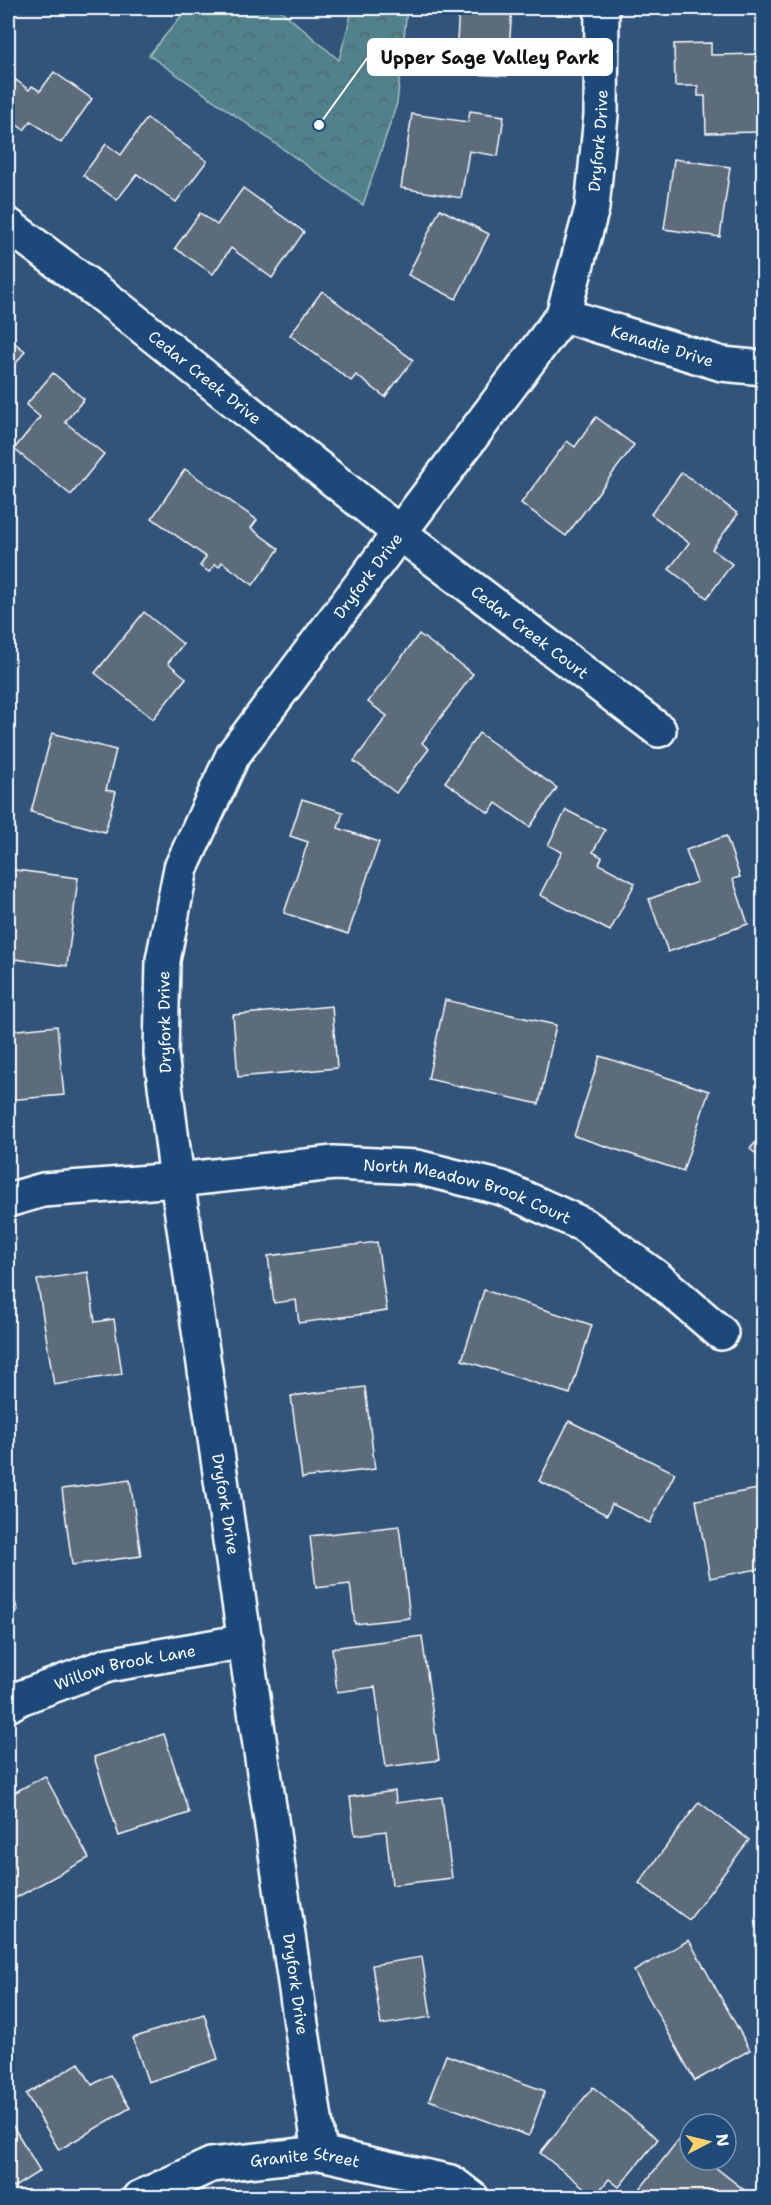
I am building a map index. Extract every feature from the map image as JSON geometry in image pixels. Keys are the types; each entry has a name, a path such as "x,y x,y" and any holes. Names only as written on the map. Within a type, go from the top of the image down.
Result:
{"street":[{"name":"Dryfork Drive","path":"320,2153 177,1180 161,1054 164,960 181,868 233,754 401,534 562,315 592,208 601,115 602,8"},
{"name":"Cedar Creek Drive","path":"8,225 115,305 401,534"},
{"name":"Kenadie Drive","path":"562,315 722,364 764,368"},
{"name":"Cedar Creek Court","path":"401,534 659,730"},
{"name":"North Meadow Brook Court","path":"8,1200 42,1190 177,1180 334,1163 417,1167 502,1188 584,1225 656,1277 721,1333"},
{"name":"Willow Brook Lane","path":"8,1706 20,1698 108,1665 246,1641"},
{"name":"Granite Street","path":"138,2198 211,2165 320,2153 451,2182 472,2198"}],"green space":[{"path":"188,8 278,8 339,60 353,8 407,8 397,103 363,205 149,55"}],"building":[{"path":"459,8 512,8 507,76 455,73"},
{"path":"711,43 711,55 762,54 763,132 706,133 705,96 698,96 698,86 675,86 674,44"},
{"path":"54,72 92,99 61,143 31,121 24,130 8,118 8,92 16,80 29,90 32,86 40,91"},
{"path":"470,111 504,116 498,156 469,151 461,198 401,188 412,114 468,122"},
{"path":"147,118 207,161 176,202 137,174 117,200 83,175 106,144 121,155"},
{"path":"674,159 730,167 720,237 664,229"},
{"path":"243,188 304,232 272,278 231,248 213,274 175,248 200,213 217,225"},
{"path":"440,209 489,234 456,299 408,275"},
{"path":"322,291 413,360 385,397 356,375 351,381 290,335"},
{"path":"8,338 25,351 8,375"},
{"path":"53,373 84,399 65,422 104,454 71,495 14,449 40,417 26,405"},
{"path":"596,417 634,445 566,536 521,503 567,441 575,447"},
{"path":"185,469 257,520 251,528 279,549 253,585 222,562 219,567 215,564 209,572 200,566 206,557 152,518"},
{"path":"682,472 738,514 712,549 732,564 707,598 669,569 689,543 651,514"},
{"path":"144,612 183,644 168,663 186,678 153,719 95,673"},
{"path":"419,634 473,674 422,743 429,749 396,793 354,761 387,716 368,702"},
{"path":"52,733 116,750 106,790 116,792 105,832 31,812"},
{"path":"479,733 557,788 530,827 496,803 489,813 445,782"},
{"path":"302,799 343,812 338,828 379,842 348,934 284,913 308,842 290,836"},
{"path":"566,810 605,830 593,852 602,857 599,864 635,883 610,931 540,895 562,852 548,845"},
{"path":"726,836 740,877 733,879 748,924 668,952 649,899 697,882 686,850"},
{"path":"8,869 78,878 67,966 8,958"},
{"path":"445,1000 556,1025 539,1104 428,1079"},
{"path":"332,1006 337,1068 238,1077 233,1015"},
{"path":"57,1026 64,1095 8,1100 8,1031"},
{"path":"600,1056 709,1091 683,1171 574,1136"},
{"path":"764,1132 764,1160 750,1149"},
{"path":"377,1242 387,1311 299,1323 296,1300 274,1303 268,1256"},
{"path":"88,1272 95,1322 114,1319 122,1374 54,1385 37,1280"},
{"path":"484,1290 592,1325 570,1394 462,1360"},
{"path":"365,1387 375,1469 302,1478 291,1396"},
{"path":"569,1421 675,1473 650,1523 612,1504 607,1515 539,1481"},
{"path":"130,1480 141,1556 72,1565 62,1489"},
{"path":"764,1488 764,1568 710,1578 696,1500"},
{"path":"399,1526 410,1618 355,1624 350,1584 316,1588 310,1536"},
{"path":"8,1585 18,1610 8,1615"},
{"path":"422,1636 439,1760 386,1767 375,1687 337,1692 332,1648"},
{"path":"164,1734 189,1813 119,1836 94,1757"},
{"path":"45,1776 89,1858 8,1902 8,1796"},
{"path":"395,1791 396,1803 442,1797 452,1878 392,1885 386,1831 355,1835 350,1797"},
{"path":"699,1802 749,1840 689,1920 639,1883"},
{"path":"689,1940 750,2050 695,2081 634,1971"},
{"path":"422,1957 431,2017 381,2025 372,1965"},
{"path":"204,2014 218,2059 148,2082 133,2038"},
{"path":"446,2055 545,2091 529,2136 429,2100"},
{"path":"79,2063 92,2085 110,2075 130,2108 59,2150 26,2094"},
{"path":"593,2087 658,2139 619,2187 609,2179 595,2196 540,2153"},
{"path":"13,2126 40,2171 8,2191 8,2129"},
{"path":"678,2140 678,2172 721,2172 744,2190 738,2198 633,2198"}],"place":[{"name":"Upper Sage Valley Park","path":"319,125"}]}
